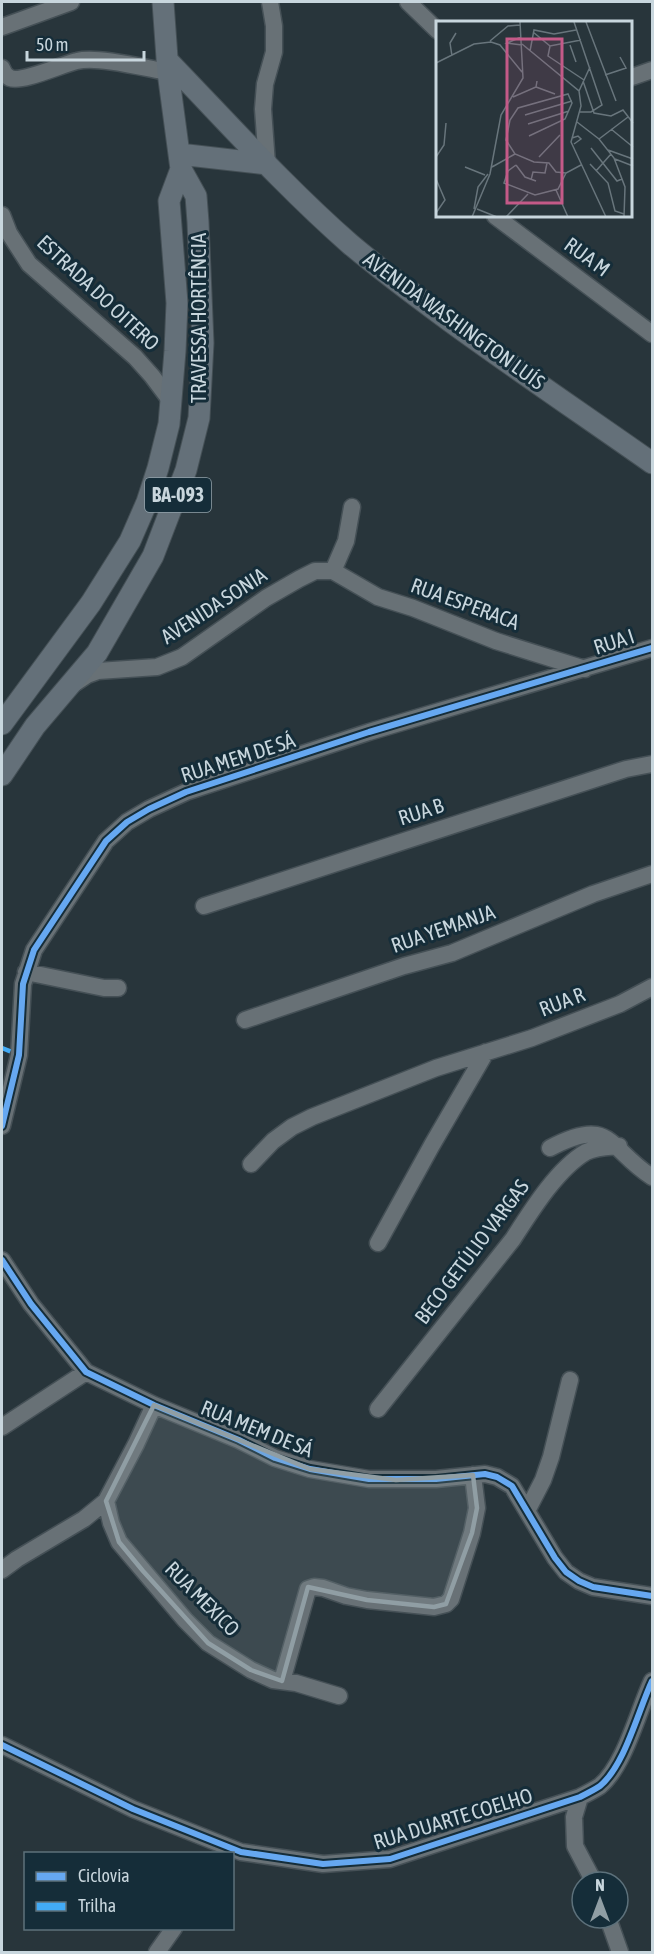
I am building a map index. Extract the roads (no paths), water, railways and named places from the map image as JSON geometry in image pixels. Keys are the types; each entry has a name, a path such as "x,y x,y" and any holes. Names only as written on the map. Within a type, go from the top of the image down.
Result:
{"main road":[{"name":"TRAVESSA HORTÊNCIA","path":"2,775 35,726 97,653 153,556 186,470 199,418 203,343 196,196 180,161 168,66 163,2"},
{"name":"AVENIDA WASHINGTON LUÍS","path":"168,66 313,210 352,245 420,299 652,463"},
{"name":"TRAVESSA HORTÊNCIA","path":"2,724 85,612 130,541 147,502 169,424 177,303 169,201 180,161"},
{"path":"180,161 267,164"}],"street":[{"path":"2,27 71,2"},
{"path":"267,164 263,109 265,84 274,52 274,26 270,2"},
{"path":"408,2 436,29"},
{"path":"2,68 10,78 20,79 89,58 168,66"},
{"path":"633,77 652,70"},
{"name":"ESTRADA DO OITERO","path":"2,215 9,233 29,264 135,357 170,400"},
{"name":"RUA M","path":"498,218 652,334"},
{"path":"333,571 346,541 352,507"},
{"name":"AVENIDA SONIA","path":"35,726 73,685 87,675 98,671 158,667 182,657 266,598 299,579 315,571 333,571"},
{"name":"RUA ESPERACA","path":"333,571 346,576 378,597 413,608 496,641 586,669"},
{"name":"RUA I","path":"586,669 652,648"},
{"name":"RUA MEM DE SÁ","path":"2,1126 19,1055 22,984 34,950 106,841 127,822 186,792 369,732 586,669"},
{"name":"RUA B","path":"204,906 626,769 652,764"},
{"name":"RUA YEMANJA","path":"245,1020 383,973 452,953 593,894 652,874"},
{"path":"26,972 104,988 118,988"},
{"name":"RUA R","path":"486,1052 532,1038 609,1008 652,987"},
{"path":"251,1164 273,1141 292,1127 312,1117 436,1068 486,1052"},
{"path":"378,1244 486,1052"},
{"path":"550,1148 567,1139 590,1134 600,1135 619,1146 641,1170 652,1176"},
{"name":"BECO GETÚLIO VARGAS","path":"378,1409 513,1239 552,1184 587,1152 619,1146"},
{"name":"RUA MEM DE SÁ","path":"2,1260 31,1304 86,1372 154,1405 212,1428 275,1458 310,1469 369,1479 436,1479 485,1474 505,1480 512,1486 555,1558 567,1572 593,1587 652,1596"},
{"path":"2,1427 86,1372"},
{"path":"527,1511 543,1480 551,1457 570,1380"},
{"path":"2,1570 17,1558 84,1519 106,1501 154,1405"},
{"path":"282,1681 308,1589 323,1588 367,1600 434,1607 446,1604 451,1599 472,1533 477,1508 473,1475"},
{"name":"RUA MEXICO","path":"106,1501 111,1523 119,1542 195,1631 216,1648 251,1670 273,1680 339,1696"},
{"name":"RUA DUARTE COELHO","path":"237,1855 323,1864 390,1859 580,1797 600,1785 613,1771 652,1682"},
{"name":"RUA DUARTE COELHO","path":"2,1745 133,1809 230,1852"},
{"path":"580,1797 574,1817 575,1846 588,1870"},
{"path":"157,1953 173,1930"},
{"path":"612,1930 620,1953"}]}
